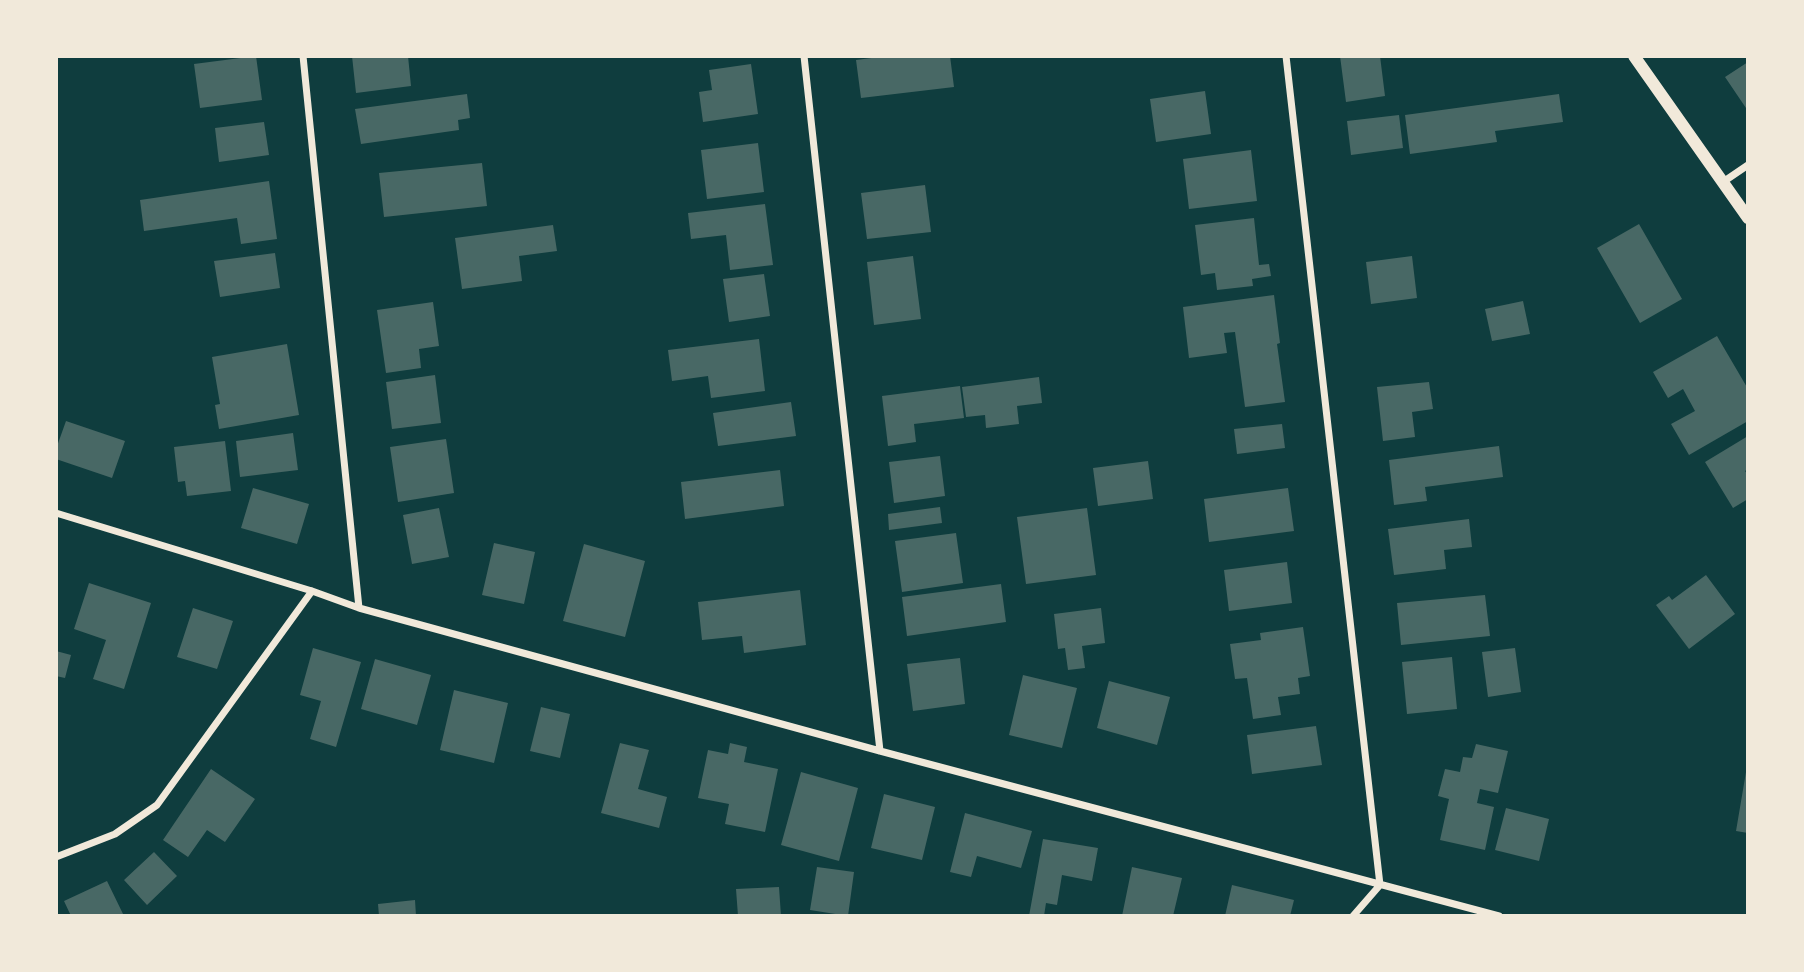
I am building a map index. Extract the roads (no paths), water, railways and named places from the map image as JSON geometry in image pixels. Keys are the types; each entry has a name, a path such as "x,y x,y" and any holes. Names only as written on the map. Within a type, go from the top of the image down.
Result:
{"street":[{"path":"303,56 359,608"},
{"path":"804,56 880,751"},
{"path":"1286,56 1380,885 1353,916"},
{"path":"1634,56 1748,218"},
{"path":"1723,182 1748,165"},
{"path":"56,513 312,591 359,608 880,751 1499,916"},
{"path":"56,857 115,834 157,805 312,591"}]}
